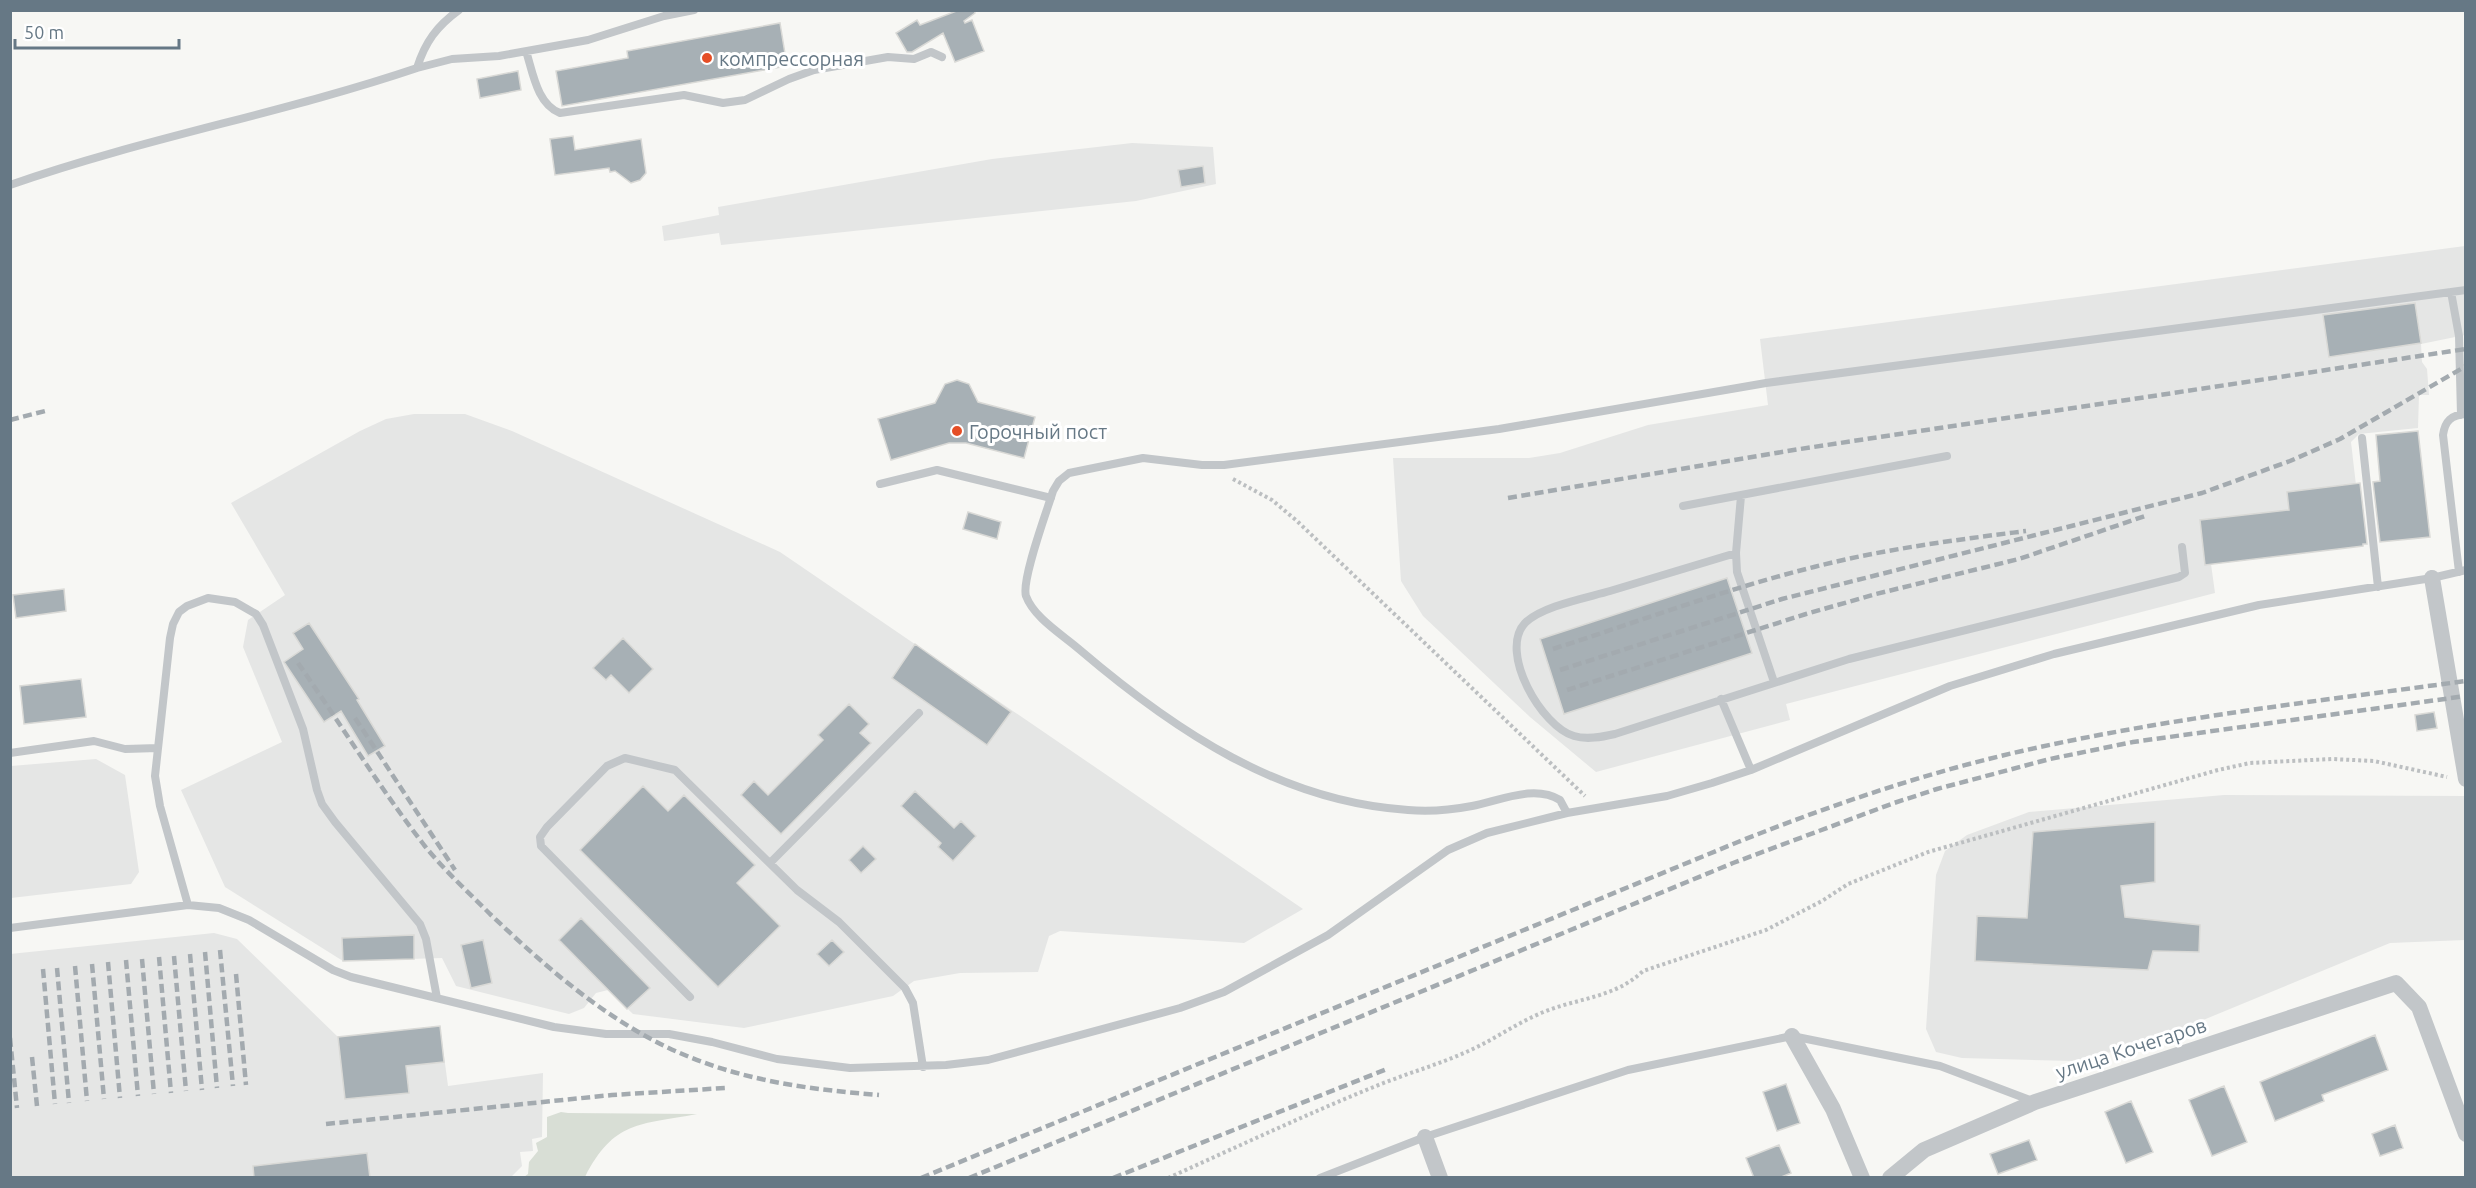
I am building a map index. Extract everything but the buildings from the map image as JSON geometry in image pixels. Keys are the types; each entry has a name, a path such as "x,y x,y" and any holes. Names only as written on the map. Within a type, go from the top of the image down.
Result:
{"street":[{"path":"2432,578 2461,779"},
{"name":"улица Кочегаров","path":"1890,1178 1924,1150 2035,1102 2396,983 2419,1007 2466,1134"},
{"path":"1792,1036 1833,1109 1862,1178"},
{"path":"1425,1137 1440,1178"}],"lane":[{"path":"417,68 425,47 437,28 459,10"},
{"path":"10,185 90,160 374,83 452,59 526,51 588,40 664,16 694,10"},
{"path":"526,51 541,96 546,105 560,113 684,95 723,103 745,100 814,70 888,57 914,59 931,52 942,57"},
{"path":"1567,813 1560,800 1543,793 1513,796 1437,811 1357,805 1289,785 1204,741 1108,673 1032,607 1024,585 1051,498 1059,481 1069,473 1143,458 1202,465 1224,465 1499,429 1766,383 2466,290"},
{"path":"10,928 188,905 219,908 249,920 333,970 351,977 580,1032 625,1035 669,1034 712,1042 777,1059 850,1068 923,1067 987,1060 1027,1051 1180,1008 1224,992 1328,935 1448,850 1498,830 1567,813 1667,795 1751,770 1950,686 2009,667 2206,616 2462,571 2443,435 2445,423 2455,416 2463,415 2459,336 2451,292"},
{"path":"2362,438 2378,587"},
{"path":"1683,506 1947,456"},
{"path":"880,484 937,471 1051,498"},
{"path":"1741,496 1736,553 1741,587 1774,682"},
{"path":"1736,553 1557,606 1525,623 1519,633 1518,659 1531,696 1546,716 1573,736 1600,738 1849,659 2179,577 2185,573 2182,547"},
{"path":"188,905 158,797 155,776 170,638 179,612 187,606 208,598 235,602 256,614 263,625 308,745 322,804 420,924 426,939 437,998"},
{"path":"1721,699 1751,770"},
{"path":"770,863 919,712"},
{"path":"10,753 94,741 106,742 125,749 158,748"},
{"path":"690,997 541,846 540,837 547,827 607,766 617,760 634,759 675,770 797,890 839,922 905,988 914,1003 923,1067"},
{"path":"1320,1178 1425,1137 1628,1070 1792,1036 1940,1066 2035,1102"}],"path":[{"path":"1202,465 1272,500 1598,808"},
{"path":"1168,1178 1384,1083 1422,1071 1480,1046 1511,1026 1565,1003 1611,993 1632,981 1643,971 1766,930 1813,906 1848,884 1928,852 2250,763 2332,759 2374,761 2461,779"}],"shaded area":[{"path":"1132,143 1213,147 1216,184 1136,201 721,245 719,233 664,241 662,226 719,215 718,207 992,159"},
{"path":"2465,246 2465,335 2421,344 2422,362 2427,369 2429,395 2419,395 2418,428 2359,434 2351,442 2363,546 2211,564 2215,593 1786,704 1790,720 1596,772 1530,717 1423,616 1401,581 1393,458 1529,458 1560,453 1648,425 1768,405 1760,339"},
{"path":"414,414 465,414 512,431 780,552 1303,909 1244,943 1060,931 1049,936 1038,972 960,973 914,981 893,996 744,1028 633,1014 608,990 596,993 584,1008 569,1014 456,986 442,958 343,961 225,887 181,790 282,742 243,647 248,620 285,595 231,503 360,431 386,419"},
{"path":"96,759 125,775 139,872 131,884 11,898 11,766"},
{"path":"2224,795 2465,796 2465,940 2390,943 2145,1044 2073,1061 1962,1058 1936,1052 1926,1029 1936,875 1945,851 1967,835 2029,812"},
{"path":"214,933 237,939 338,1037 440,1026 448,1086 543,1073 542,1137 532,1139 533,1151 520,1152 522,1166 511,1177 11,1177 10,954"},
{"path":"561,1112 697,1114 630,1128 607,1145 585,1177 524,1177 528,1174 529,1162 538,1151 536,1143 547,1137 547,1117"}],"railway":[{"path":"1508,498 1800,449 2466,349"},
{"path":"1560,670 1782,599 2202,493 2290,461 2340,439 2466,366"},
{"path":"10,420 49,410"},
{"path":"1567,690 1806,614 1876,594 2019,559 2148,515"},
{"path":"1553,649 1716,595 1814,567 1893,550 2026,531"},
{"path":"298,663 391,801 432,854 490,914 560,977 585,996 636,1031 664,1046 715,1066 784,1084 879,1095"},
{"path":"921,1178 1738,842 1879,791 1950,769 2077,739 2243,711 2466,681"},
{"path":"969,1178 1733,863 1937,789 2050,759 2133,742 2466,696"},
{"path":"355,718 455,870"},
{"path":"220,950 233,1086"},
{"path":"205,952 217,1088"},
{"path":"190,954 202,1090"},
{"path":"174,956 186,1091"},
{"path":"159,957 171,1093"},
{"path":"142,959 154,1094"},
{"path":"126,960 138,1096"},
{"path":"108,962 120,1098"},
{"path":"92,964 104,1099"},
{"path":"75,966 87,1101"},
{"path":"57,968 69,1103"},
{"path":"43,969 55,1104"},
{"path":"236,974 246,1085"},
{"path":"10,1038 17,1108"},
{"path":"32,1057 37,1106"},
{"path":"1113,1178 1387,1069"},
{"path":"326,1124 612,1095 725,1088"}],"place":[{"name":"компрессорная","path":"707,58"},
{"name":"Горочный пост","path":"957,431"}]}
